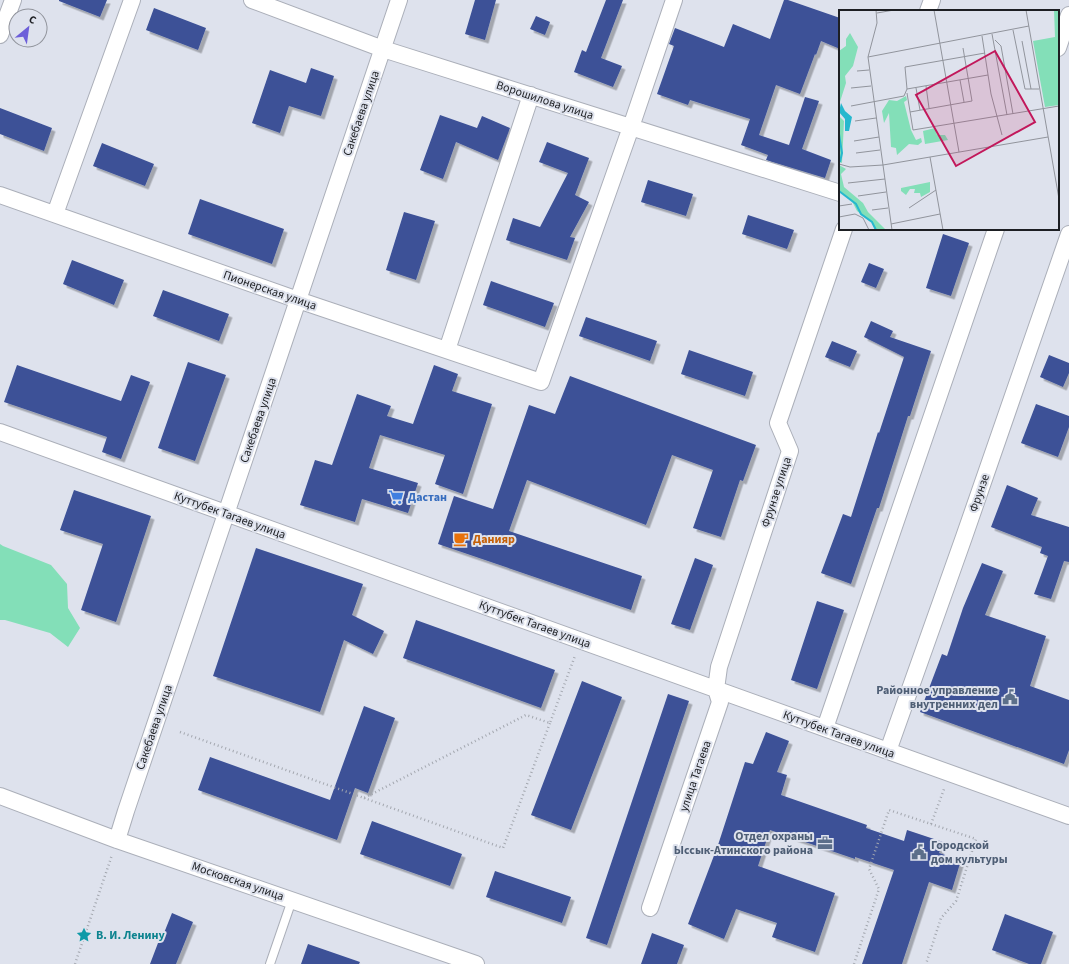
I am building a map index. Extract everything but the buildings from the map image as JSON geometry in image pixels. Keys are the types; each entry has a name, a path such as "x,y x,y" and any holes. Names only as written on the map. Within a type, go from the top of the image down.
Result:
{"street":[{"path":"0,35 13,0"},
{"path":"55,214 132,0"},
{"name":"Ворошилова улица","path":"252,0 383,49 839,193"},
{"name":"Сакебаева улица","path":"117,840 399,0"},
{"path":"631,127 674,0"},
{"path":"928,10 932,0"},
{"path":"1059,45 1069,15"},
{"path":"447,350 531,95"},
{"name":"Пионерская улица","path":"0,195 298,300 541,382 631,127"},
{"name":"Фрунзе улица","path":"716,689 719,667 790,451 778,423 844,230"},
{"path":"825,728 996,230"},
{"name":"Фрунзе","path":"888,751 1069,234"},
{"name":"Куттубек Тагаев улица","path":"0,432 1069,816"},
{"name":"улица Тагаева","path":"650,908 720,702 716,689"},
{"name":"Московская улица","path":"0,796 117,840 476,964"}],"lane":[{"path":"270,964 292,900"}],"path":[{"path":"180,732 503,848 581,641"},
{"path":"364,798 526,715 550,723"},
{"path":"932,824 950,773"},
{"path":"854,964 879,889 869,869 889,810 976,839 956,901 942,918 926,964"},
{"path":"75,964 117,840"}],"green space":[{"path":"0,544 51,565 67,584 68,608 80,628 68,647 50,633 5,620 0,620"}],"place":[{"name":"Дастан","path":"396,497"},
{"name":"Данияр","path":"461,539"},
{"name":"Районное управление внутренних дел","path":"1010,697"},
{"name":"Отдел охраны Ыссык-Атинского района","path":"825,843"},
{"name":"Городской дом культуры","path":"919,852"},
{"name":"В. И. Ленину","path":"84,935"}]}
